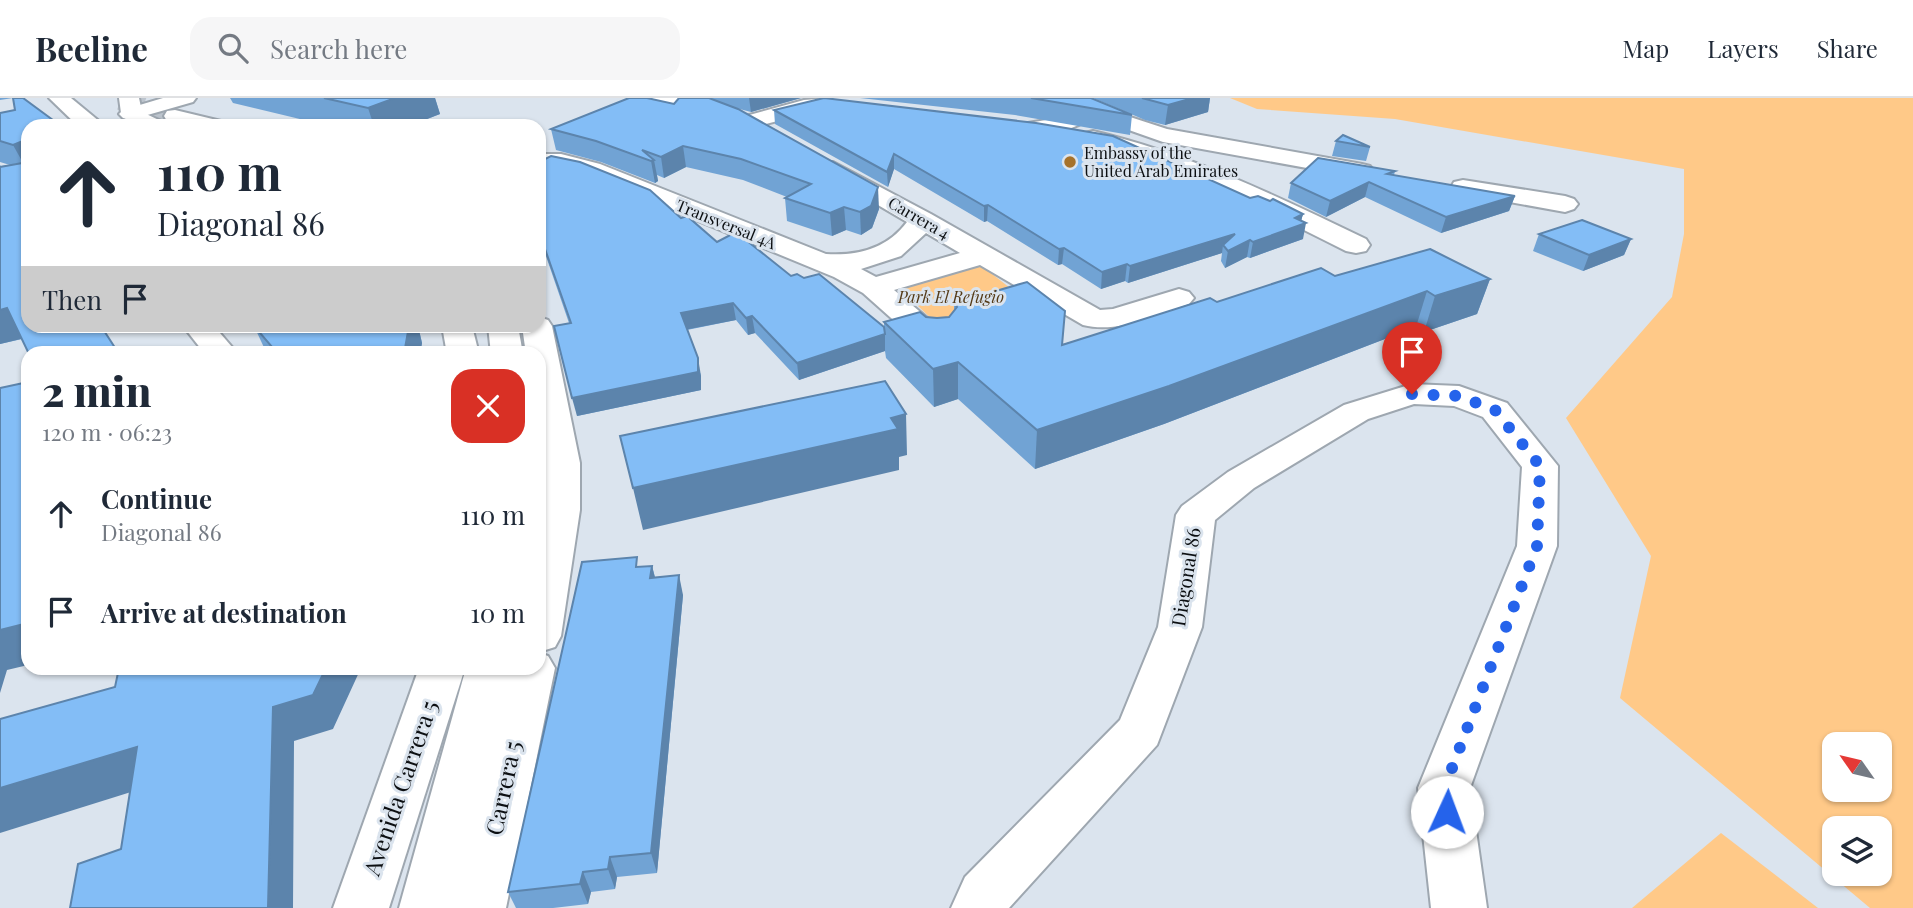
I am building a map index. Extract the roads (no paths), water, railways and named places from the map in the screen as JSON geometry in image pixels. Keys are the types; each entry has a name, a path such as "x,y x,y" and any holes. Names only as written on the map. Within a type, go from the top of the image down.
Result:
{"street":[{"path":"59,98 82,119"},
{"path":"662,98 722,111 750,122 784,142"},
{"path":"1036,128 1072,121 1082,116 1079,103"},
{"path":"1079,103 1136,127 1176,138 1390,176"},
{"path":"750,122 804,106 835,104"},
{"path":"130,106 180,107 201,119"},
{"path":"1009,124 1116,142 1149,152 1233,184 1356,245"},
{"path":"1149,152 1176,138"},
{"name":"Carrera 4","path":"807,155 1094,319 1115,318 1179,298"},
{"path":"1233,184 1233,173 1269,156"},
{"name":"Transversal 4A","path":"546,161 570,162 592,169 822,262 873,287 939,343"},
{"path":"546,166 570,162"},
{"path":"1444,184 1565,204"},
{"path":"822,262 844,264 892,251 905,242 922,219"},
{"path":"873,287 984,255"},
{"path":"546,375 562,463 561,510 546,596"},
{"name":"Diagonal 86","path":"979,908 985,895 1140,731 1180,627 1196,515 1241,480 1356,412 1412,394 1459,396 1495,410 1540,466 1537,546 1444,789 1459,908"},
{"name":"Avenida Carrera 5","path":"361,908 440,675"},
{"path":"427,908 487,675"},
{"name":"Carrera 5","path":"478,908 530,675"}],"tunnel":[{"path":"121,98 175,116"}],"place":[{"name":"Embassy of the United Arab Emirates","path":"1070,162"}],"park label":[{"name":"Park El Refugio","path":"951,297"}]}
